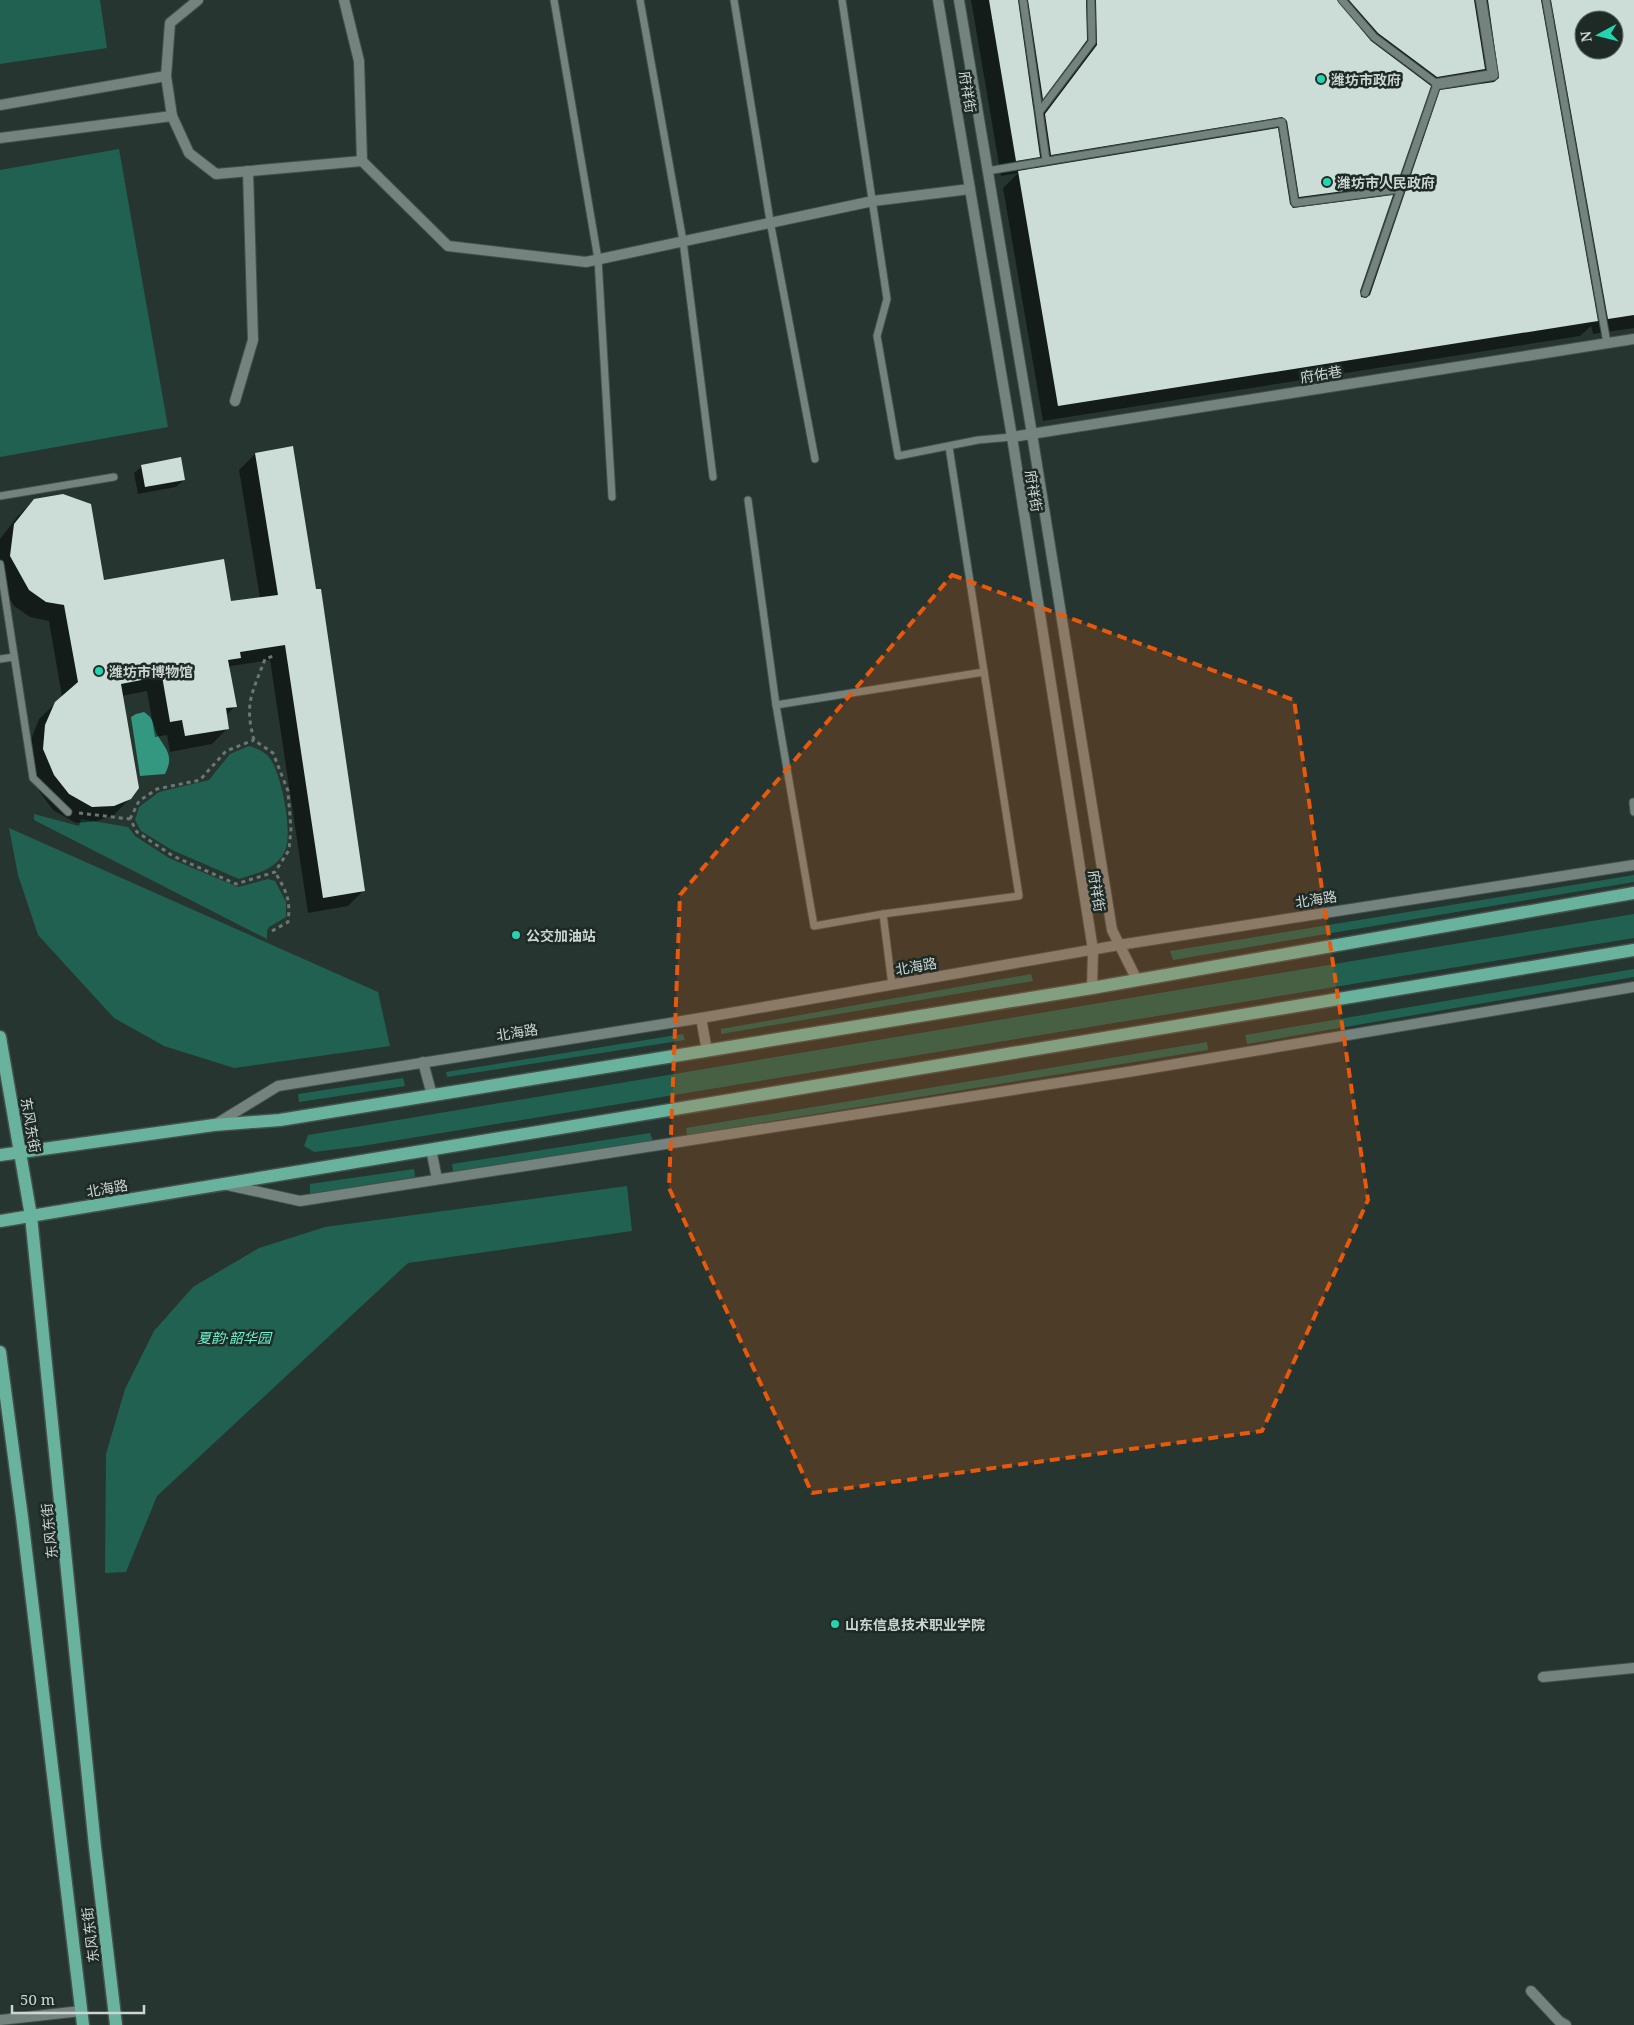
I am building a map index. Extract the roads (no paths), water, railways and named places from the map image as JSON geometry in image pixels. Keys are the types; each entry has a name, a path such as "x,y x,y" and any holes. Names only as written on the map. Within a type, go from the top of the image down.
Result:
{"main road":[{"name":"北海路","path":"0,1155 214,1125 280,1120 1092,988 1634,894"},
{"name":"北海路","path":"0,1220 1634,950"},
{"name":"东风东街","path":"0,1037 31,1216 95,1847 116,2025"},
{"name":"东风东街","path":"0,1352 83,2025"}],"street":[{"path":"198,0 170,23 166,76 172,116 189,154 216,174 362,161"},
{"path":"344,0 359,61 362,161 448,246 586,262 770,221 873,201 970,190"},
{"name":"府祥街","path":"938,0 1012,436 1093,950 1092,988"},
{"name":"府祥街","path":"959,0 1032,434 1112,930 1137,980"},
{"path":"1437,84 1493,75 1481,0"},
{"path":"0,105 166,76"},
{"path":"0,138 172,116"},
{"path":"235,401 253,340 248,171"},
{"name":"府佑巷","path":"1012,436 1634,339"},
{"name":"北海路","path":"214,1125 278,1086 701,1018 1119,945 1634,865"},
{"name":"北海路","path":"219,1184 300,1201 1134,1070 1634,987"},
{"path":"701,1018 706,1050"},
{"path":"423,1062 432,1095"},
{"path":"431,1149 437,1179"},
{"path":"1543,1676 1634,1668"},
{"path":"1531,1991 1559,2021 1566,2025"},
{"path":"0,2020 81,2011"}],"lane":[{"path":"554,0 598,259 612,497"},
{"path":"640,0 683,241 713,477"},
{"path":"734,0 770,221 815,460"},
{"path":"842,0 887,299 877,336 898,456 978,440 1012,436"},
{"path":"1023,0 1046,160"},
{"path":"1040,111 1092,42 1091,0"},
{"path":"1342,0 1374,37 1437,84 1366,293"},
{"path":"1546,0 1607,343"},
{"path":"988,171 1282,122 1295,203 1401,189"},
{"path":"748,500 776,705 814,926 883,914 1018,896 949,447"},
{"path":"0,496 114,477"},
{"path":"0,564 33,778 68,812"},
{"path":"0,659 14,657"},
{"path":"776,705 984,672"},
{"path":"1634,802 1632,802 1634,812"},
{"path":"883,914 892,985"}],"place":[{"name":"潍坊市政府","path":"1321,79"},
{"name":"潍坊市人民政府","path":"1327,182"},
{"name":"潍坊市博物馆","path":"99,671"},
{"name":"公交加油站","path":"516,935"},
{"name":"山东信息技术职业学院","path":"835,1624"}],"park label":[{"name":"夏韵·韶华园","path":"234,1337"}]}
